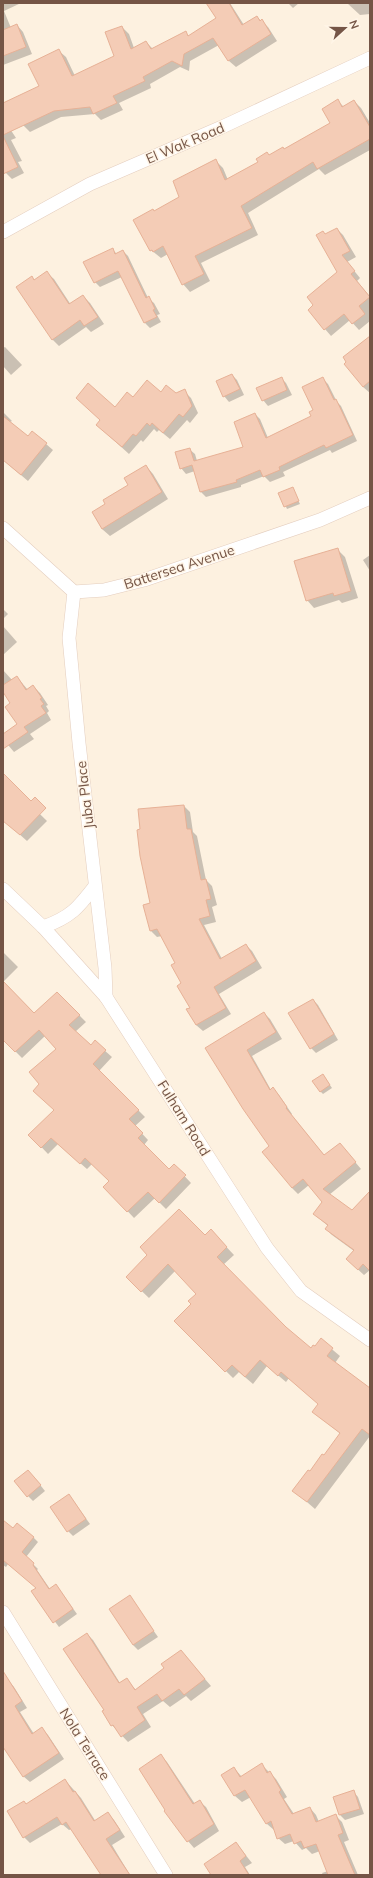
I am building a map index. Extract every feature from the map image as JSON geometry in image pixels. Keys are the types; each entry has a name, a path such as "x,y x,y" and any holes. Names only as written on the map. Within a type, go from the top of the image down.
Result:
{"street":[{"name":"El Wak Road","path":"3,232 90,184 222,127 370,58"},
{"name":"Battersea Avenue","path":"74,592 104,590 144,580 320,520 370,498"},
{"path":"3,528 74,592"},
{"name":"Juba Place","path":"74,592 70,638 79,743 105,968 106,997"},
{"path":"43,927 68,916 78,908 95,886"},
{"name":"Fulham Road","path":"3,889 43,927 106,997 267,1248 301,1291 370,1340"},
{"name":"Nola Terrace","path":"3,1612 166,1875"}],"building":[{"path":"206,3 229,3 242,25 257,16 260,21 262,19 271,34 228,61 213,38 184,54 182,66 172,61 143,77 145,81 113,96 117,103 93,114 90,107 54,111 3,135 3,103 39,86 28,64 59,49 72,76 114,56 105,32 122,26 131,49 146,41 151,49 186,31 188,36 216,18"},
{"path":"17,24 26,47 3,56 3,30"},
{"path":"338,99 342,107 354,100 370,127 370,139 317,169 313,162 241,206 252,228 195,256 204,274 182,285 163,246 153,252 152,250 150,251 133,220 153,209 154,211 179,197 173,181 216,159 225,180 258,162 256,159 267,152 269,155 283,147 284,149 330,123 322,109"},
{"path":"3,136 18,167 3,174"},
{"path":"337,228 350,251 342,255 355,271 351,274 370,297 359,306 365,314 352,324 344,314 324,330 308,310 313,305 307,297 337,272 316,235 323,231 325,234"},
{"path":"113,248 115,254 123,250 146,298 149,296 155,309 153,310 157,317 144,323 118,271 94,283 83,262"},
{"path":"47,271 69,304 83,295 98,317 84,326 80,320 52,340 16,287 32,276 34,280"},
{"path":"370,336 370,381 363,387 344,364 346,362 343,357"},
{"path":"232,374 240,389 223,397 216,381"},
{"path":"282,377 287,390 262,401 256,388"},
{"path":"323,377 334,400 336,399 353,435 326,448 324,445 279,467 280,470 263,477 260,470 236,480 237,482 200,492 192,465 180,469 175,452 190,448 194,461 243,447 234,422 255,413 266,438 311,416 309,412 313,410 302,387"},
{"path":"147,380 161,392 166,385 176,393 185,389 192,406 183,417 179,414 163,433 152,423 150,426 147,423 136,436 133,434 122,447 96,425 100,420 76,398 88,383 115,407 127,392 133,397"},
{"path":"3,416 28,436 32,431 47,443 21,475 3,460"},
{"path":"146,465 162,492 102,529 92,512 105,504 103,500 128,485 124,478"},
{"path":"293,487 299,501 284,507 278,493"},
{"path":"338,548 351,591 334,596 333,593 306,601 294,561"},
{"path":"17,676 26,690 33,685 42,698 40,699 44,704 41,706 46,713 24,727 28,732 3,749 3,734 17,724 5,707 10,703 3,692 3,685"},
{"path":"3,773 31,801 35,797 46,808 20,835 3,821"},
{"path":"184,805 187,829 191,829 201,880 206,879 211,899 206,900 210,916 199,919 220,959 246,944 256,961 214,987 226,1008 196,1025 186,1009 190,1008 177,986 181,983 171,965 175,963 157,929 150,931 143,905 150,903 140,856 137,830 140,829 138,809"},
{"path":"3,981 34,1013 57,992 80,1015 69,1025 91,1045 95,1040 106,1050 93,1064 139,1110 129,1119 143,1133 138,1138 169,1169 174,1164 186,1175 159,1203 148,1192 127,1212 103,1187 109,1181 85,1158 80,1164 51,1138 41,1148 28,1135 54,1110 33,1091 39,1084 29,1072 56,1049 39,1030 15,1052 3,1040"},
{"path":"313,999 334,1034 310,1049 288,1013"},
{"path":"264,1012 276,1032 247,1050 270,1090 273,1087 287,1107 286,1108 324,1155 340,1143 356,1162 323,1189 352,1210 370,1191 370,1271 363,1264 358,1270 346,1259 354,1250 325,1229 328,1225 313,1214 322,1202 303,1179 292,1188 262,1152 269,1146 243,1109 205,1048"},
{"path":"323,1074 330,1085 320,1092 312,1081"},
{"path":"179,1209 205,1235 211,1229 227,1247 217,1257 286,1327 311,1348 313,1345 315,1346 321,1338 333,1348 327,1356 370,1388 370,1435 362,1429 307,1502 292,1491 308,1470 310,1471 322,1454 324,1455 340,1433 312,1412 318,1404 281,1372 278,1376 260,1360 245,1377 232,1365 225,1372 174,1321 191,1304 188,1301 196,1294 168,1264 141,1292 126,1277 147,1255 140,1247"},
{"path":"28,1470 41,1485 27,1497 14,1481"},
{"path":"69,1494 86,1519 67,1532 50,1507"},
{"path":"3,1520 13,1528 17,1523 34,1537 22,1552 34,1563 33,1565 49,1589 56,1584 73,1609 53,1623 31,1591 36,1588 3,1560"},
{"path":"130,1595 154,1631 133,1645 109,1609"},
{"path":"87,1633 119,1683 127,1678 135,1690 164,1668 161,1664 181,1650 205,1679 184,1695 179,1689 162,1701 157,1694 137,1707 145,1720 121,1737 113,1725 111,1726 102,1711 104,1710 63,1649"},
{"path":"3,1671 22,1701 15,1706 32,1734 42,1727 59,1753 23,1777 3,1747"},
{"path":"161,1754 193,1804 200,1800 214,1824 187,1842 164,1811 165,1810 139,1769"},
{"path":"262,1763 267,1773 270,1771 281,1790 279,1792 292,1814 310,1807 316,1822 336,1814 343,1833 338,1835 355,1875 328,1875 316,1844 304,1848 301,1841 294,1844 290,1834 277,1839 271,1821 266,1824 245,1790 234,1796 221,1775 234,1767 240,1777"},
{"path":"65,1779 73,1792 75,1791 94,1821 108,1812 120,1830 106,1839 130,1875 101,1875 66,1822 62,1825 57,1817 23,1838 7,1811 24,1801 26,1804"},
{"path":"354,1790 360,1809 339,1815 333,1797"},
{"path":"236,1842 246,1856 240,1861 249,1875 211,1875 204,1864"}]}
